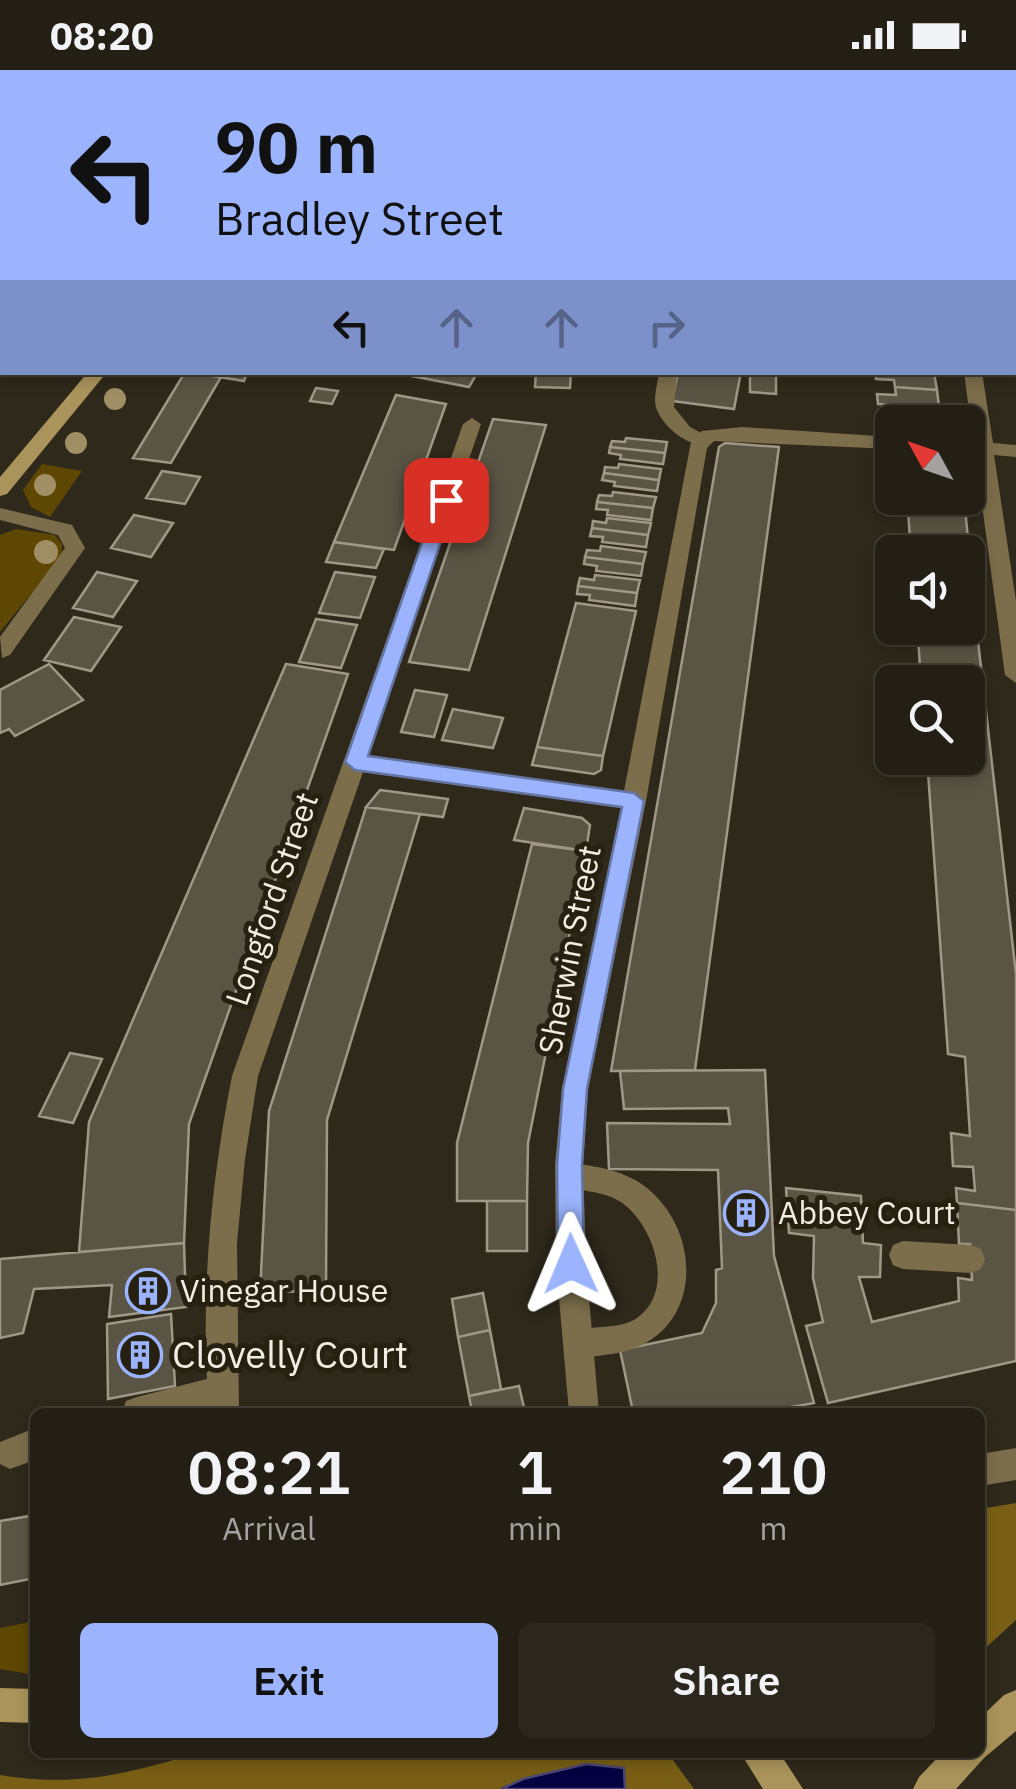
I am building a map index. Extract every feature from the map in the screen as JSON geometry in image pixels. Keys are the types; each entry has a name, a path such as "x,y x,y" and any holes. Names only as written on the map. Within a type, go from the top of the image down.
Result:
{"street":[{"path":"0,490 96,375"},
{"path":"668,375 665,406 683,431 700,444 710,435 742,432 875,442"},
{"path":"973,375 974,405"},
{"name":"Longford Street","path":"223,1401 222,1291 229,1150 244,1076 472,424"},
{"name":"Sherwin Street","path":"584,1408 570,1176 575,1089 634,801 700,444"},
{"path":"985,449 1016,451"},
{"path":"985,493 1013,634 1016,675"},
{"path":"0,514 65,530 75,548 2,650"},
{"path":"355,762 634,801"},
{"path":"570,1176 605,1181 638,1198 655,1216 665,1236 670,1264 669,1296 661,1317 642,1332 578,1343"},
{"path":"904,1255 971,1260"},
{"path":"169,1408 223,1401"},
{"path":"985,1469 1016,1464"},
{"path":"0,1704 30,1706"},
{"path":"985,1737 1016,1708"},
{"path":"762,1758 785,1789"},
{"path":"931,1789 963,1758"}],"shaded area":[{"path":"42,464 82,471 50,517 31,507 23,490"},
{"path":"16,529 55,535 62,544 62,556 0,632 0,535"},
{"path":"1016,1503 1016,1620 985,1648 985,1508"},
{"path":"30,1622 30,1674 0,1669 0,1628"},
{"path":"180,1758 671,1758 694,1789 0,1789 0,1775 55,1780 126,1772"},
{"path":"586,1764 624,1768 625,1789 501,1789 523,1779"}],"building":[{"path":"183,375 221,377 171,463 133,458"},
{"path":"207,375 246,375 244,381"},
{"path":"412,375 476,375 469,387"},
{"path":"536,375 571,375 570,388 535,387"},
{"path":"677,375 740,375 734,409 672,401"},
{"path":"750,375 776,375 776,394 750,392"},
{"path":"876,375 934,375 937,390 895,387 894,380 876,379"},
{"path":"895,387 937,390 939,405 878,404 877,394 896,395"},
{"path":"316,388 338,391 332,404 310,401"},
{"path":"396,395 446,404 394,550 334,542"},
{"path":"493,419 546,425 469,670 409,662"},
{"path":"626,438 667,442 665,453 610,447 612,441 625,442"},
{"path":"725,443 779,447 695,1070 611,1071 719,447"},
{"path":"610,447 665,453 663,464 620,459 621,455 609,453"},
{"path":"619,464 661,469 659,480 604,473 605,467 618,468"},
{"path":"162,471 200,477 185,504 146,498"},
{"path":"604,473 659,480 657,491 614,486 615,482 602,480"},
{"path":"613,492 656,497 653,508 597,502 599,495 612,496"},
{"path":"597,502 653,508 651,520 607,515 608,510 596,509"},
{"path":"134,515 173,523 151,557 111,548"},
{"path":"908,515 966,515 968,535 910,535"},
{"path":"607,518 651,523 648,535 592,528 593,521 606,523"},
{"path":"592,528 648,535 646,547 602,542 603,537 590,536"},
{"path":"334,542 384,549 376,568 326,562"},
{"path":"601,546 646,552 643,564 585,557 587,550 600,551"},
{"path":"585,557 643,564 641,576 596,571 597,566 584,564"},
{"path":"97,572 137,581 113,617 73,608"},
{"path":"335,572 375,577 360,618 319,613"},
{"path":"595,575 640,580 637,593 578,586 580,578 594,580"},
{"path":"578,586 637,593 635,606 589,600 590,595 577,594"},
{"path":"576,603 636,611 603,756 537,747"},
{"path":"74,617 121,627 91,671 44,660"},
{"path":"316,619 357,625 341,668 299,662"},
{"path":"919,645 978,645 981,665 920,665"},
{"path":"49,664 83,700 15,736 9,729 0,733 0,690"},
{"path":"286,664 348,674 189,1124 184,1243 79,1252 89,1122"},
{"path":"415,690 447,695 434,737 401,732"},
{"path":"985,702 1016,974 1016,1210 957,1203 956,1188 975,1191 973,1167 953,1166 951,1133 970,1136 965,1057 948,1054 928,775 985,775"},
{"path":"453,709 503,718 493,748 442,740"},
{"path":"537,747 603,756 601,770 594,774 532,765"},
{"path":"380,790 448,799 443,817 366,807"},
{"path":"366,807 420,814 327,1120 326,1289 260,1294 269,1111"},
{"path":"524,808 582,818 590,825 586,851 514,840"},
{"path":"532,844 586,851 528,1143 527,1201 457,1201 457,1143"},
{"path":"70,1053 102,1059 73,1123 39,1116"},
{"name":"Abbey Court","path":"765,1070 774,1256 814,1403 786,1408 632,1408 620,1350 702,1333 716,1303 716,1270 722,1268 718,1170 609,1169 607,1123 730,1124 728,1108 624,1109 620,1071"},
{"path":"786,1188 861,1196 863,1243 881,1245 880,1277 859,1277 872,1322 959,1301 958,1278 972,1280 970,1244 959,1244 957,1203 1016,1210 1016,1361 828,1403 806,1326 823,1322 813,1278 814,1236 789,1233"},
{"path":"487,1201 527,1201 527,1251 487,1251"},
{"name":"Vinegar House","path":"184,1243 186,1307 109,1317 112,1285 34,1289 23,1333 0,1338 0,1259"},
{"path":"483,1293 490,1330 458,1337 452,1299"},
{"name":"Clovelly Court","path":"171,1314 175,1386 108,1399 107,1324"},
{"path":"490,1330 501,1389 469,1396 458,1337"},
{"path":"519,1386 524,1408 471,1408 469,1396"},
{"path":"30,1516 30,1579 0,1585 0,1521"}],"place":[{"name":"Abbey Court","path":"746,1213"},
{"name":"Vinegar House","path":"148,1291"},
{"name":"Clovelly Court","path":"140,1355"}],"route":[{"path":"446,500 355,762 634,801 575,1089 569,1165 571,1264"}]}
